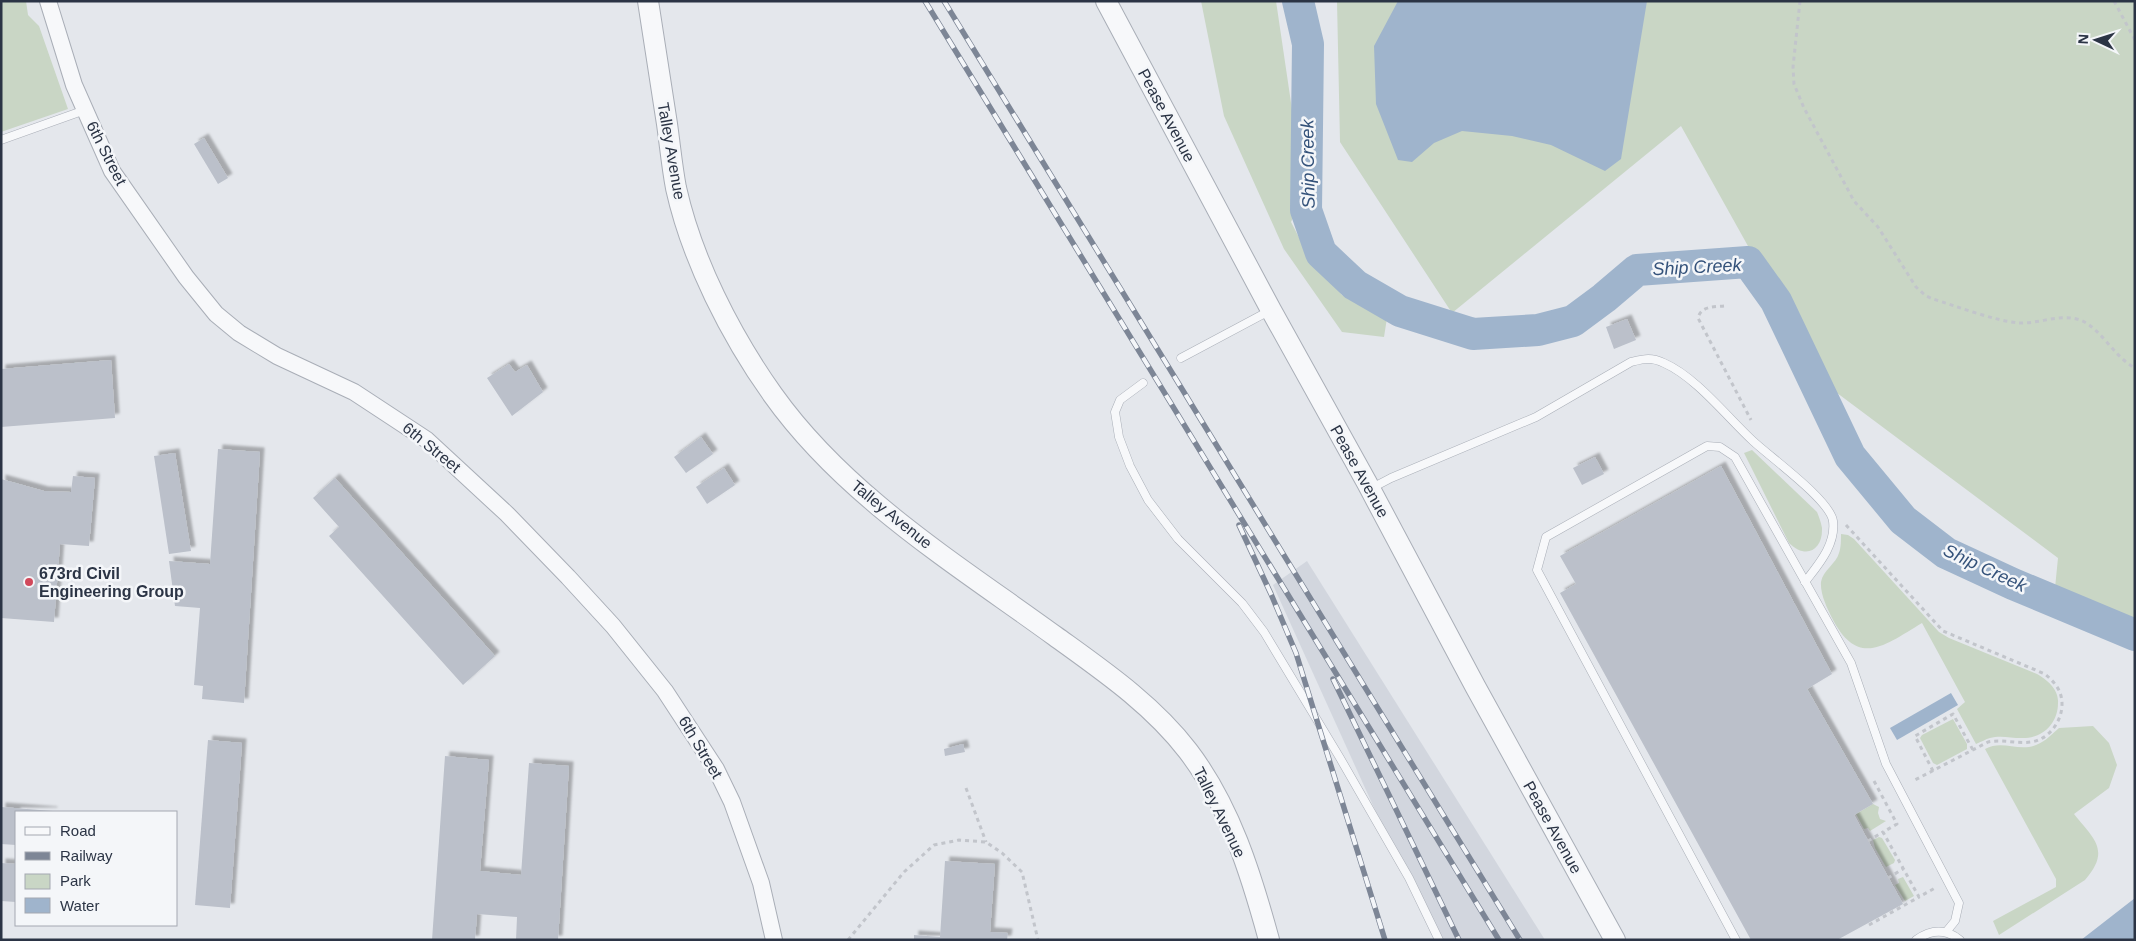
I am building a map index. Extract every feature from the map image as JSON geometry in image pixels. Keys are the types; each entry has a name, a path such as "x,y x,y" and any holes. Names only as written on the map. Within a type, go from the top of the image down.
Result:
{"street":[{"name":"6th Street","path":"48,1 74,85 112,171 186,277 216,314 239,333 277,356 354,392 428,440 507,514 613,626 665,692 716,769 732,802 761,883 774,940"},
{"name":"Talley Avenue","path":"648,1 676,188 693,242 715,294 738,340 774,396 814,446 856,486 907,528 1115,680 1165,725 1206,777 1233,831 1255,890 1269,940"},
{"name":"Pease Avenue","path":"1106,1 1270,310 1370,489 1475,686 1615,940"}],"lane":[{"path":"1,140 85,110"},
{"path":"1180,358 1270,310"},
{"path":"1370,489 1391,478 1536,417 1631,362 1648,358 1665,363 1684,376 1719,406 1752,441 1796,478 1825,506 1833,520 1833,537 1825,555 1805,582"},
{"path":"1143,383 1120,400 1115,412 1119,437 1124,451 1148,500 1178,539 1242,603 1264,632 1340,758 1408,878 1439,940"},
{"path":"1736,940 1537,570 1546,537 1707,446 1720,447 1735,457 1851,663 1886,764 1959,903 1955,920 1946,932"},
{"path":"1916,940 1933,931 1946,932 1960,940"}],"path":[{"path":"1800,1 1793,67 1794,84 1804,108 1854,201 1878,227 1916,287 1926,296 1933,299 2018,323 2070,318 2082,321 2095,330 2106,344 2135,368"},
{"path":"2114,1 2135,40"},
{"path":"1724,306 1705,308 1700,312 1698,318 1752,423"},
{"path":"1833,520 1846,524 1943,631 2045,674 2054,683 2060,694 2062,704 2060,718 2054,729 2043,737 2031,742 1999,740 1988,742 1913,782"},
{"path":"1933,771 1914,736 1953,714 1973,750"},
{"path":"1868,840 1897,824 1874,781"},
{"path":"966,788 986,842"},
{"path":"1883,832 1919,897"},
{"path":"848,940 904,872 934,846 959,840 986,842 1002,853 1022,872 1038,940"},
{"path":"1888,878 1903,869"},
{"path":"1869,925 1935,888"}],"shaded area":[{"path":"1307,561 1545,940 1434,940 1273,585"}],"green space":[{"path":"1,1 26,1 28,15 39,26 68,109 1,132"},
{"path":"1201,1 1276,1 1294,123 1300,202 1291,222 1307,253 1342,295 1387,318 1384,337 1342,332 1284,249 1224,116"},
{"path":"1337,1 2135,1 2135,621 2055,588 2058,558 1825,384 1681,126 1452,313 1340,142"},
{"path":"1752,450 1817,512 1822,526 1822,536 1820,542 1812,550 1807,552 1801,551 1789,543 1744,453"},
{"path":"1841,534 1848,535 1854,539 1939,632 1949,638 2037,674 2048,682 2057,693 2058,698 2057,711 2052,724 2042,733 2029,738 1994,737 1976,744 1957,709 1965,702 1922,623 1896,639 1873,648 1862,648 1852,643 1842,634 1824,601 1821,587 1824,574 1839,553"},
{"path":"1953,719 1967,744 1967,749 1937,765 1933,763 1920,738 1922,735"},
{"path":"2093,726 2109,743 2117,765 2109,788 2074,814 2097,845 2097,861 2093,870 2085,880 1999,935 1993,921 2056,887 2056,879 1985,749 2001,745 2034,746 2059,728"},
{"path":"1873,804 1879,807 1880,819 1886,821 1870,831 1868,828 1864,829 1856,814"},
{"path":"1879,837 1882,838 1895,860 1894,863 1886,867 1875,848 1873,840"},
{"path":"1903,877 1914,896 1905,901 1895,885 1899,883 1898,879"}],"water":[{"path":"1398,1 1647,1 1621,159 1605,171 1551,145 1512,136 1462,131 1434,143 1412,162 1398,160 1376,104 1374,46"},
{"path":"1951,693 1958,705 1897,740 1890,728"},
{"path":"2135,898 2135,940 2081,940"}],"building":[{"path":"204,138 228,178 218,184 194,144"},
{"path":"1627,319 1636,340 1614,349 1606,327"},
{"path":"111,360 115,418 1,427 1,369"},
{"path":"509,364 515,372 527,365 543,392 512,416 487,378"},
{"path":"701,437 713,454 686,473 674,457"},
{"path":"218,449 260,452 244,703 202,699 203,686 194,685 200,608 175,606 169,561 210,564"},
{"path":"175,453 191,551 169,554 154,456"},
{"path":"1595,457 1604,474 1582,485 1573,468"},
{"path":"1721,466 1832,674 1807,689 1873,804 1854,815 1903,904 1837,940 1751,940 1560,593 1576,584 1560,556"},
{"path":"724,468 735,485 707,504 696,487"},
{"name":"673rd Civil Engineering Group","path":"73,476 95,478 89,546 60,544 54,622 1,618 1,479 44,491 71,492"},
{"path":"335,478 495,656 463,685 329,536 339,527 313,498"},
{"path":"208,740 242,743 230,908 195,905"},
{"path":"963,744 965,752 945,756 944,749"},
{"path":"445,756 489,760 480,871 521,875 529,763 569,766 558,940 516,940 517,917 477,914 475,940 432,940"},
{"path":"1,807 53,811 15,811 15,845 1,844"},
{"path":"945,861 995,864 990,932 1008,933 1007,940 914,940 914,935 940,937"},
{"path":"1,863 15,864 15,902 1,901"}],"waterway":[{"name":"Ship Creek","path":"1298,1 1308,44 1306,210 1321,253 1355,285 1400,311 1473,334 1538,330 1573,321 1637,270 1748,262 1776,301 1850,456 1903,520 1946,553 2013,584 2135,635"}],"railway":[{"path":"925,1 1499,940"},
{"path":"944,1 1520,940"},
{"path":"1239,525 1296,653 1385,940"},
{"path":"1333,679 1459,940"}],"place":[{"name":"673rd Civil Engineering Group","path":"29,582"}]}
